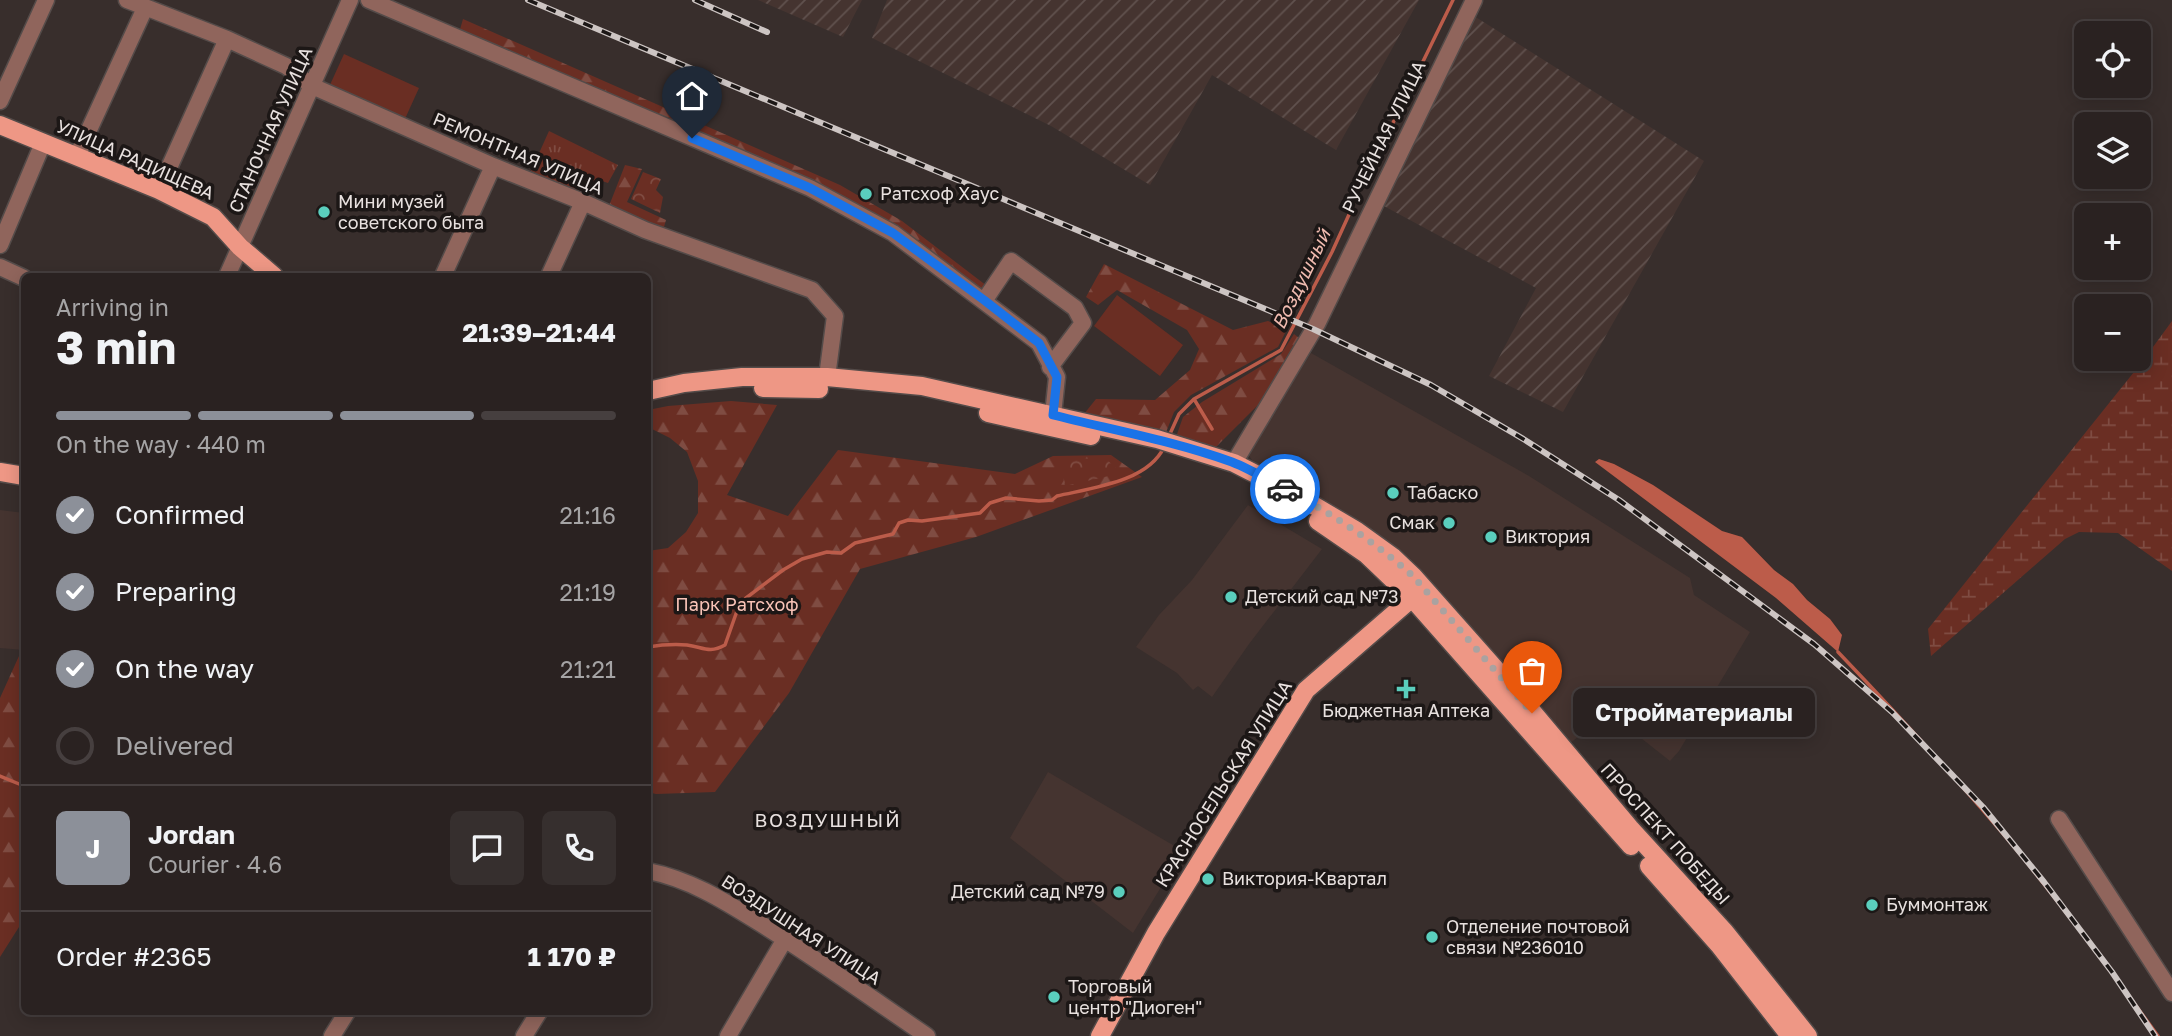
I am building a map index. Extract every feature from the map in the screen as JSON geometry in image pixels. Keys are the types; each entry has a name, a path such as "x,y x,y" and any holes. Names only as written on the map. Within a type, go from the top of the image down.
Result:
{"main road":[{"name":"УЛИЦА РАДИЩЕВА","path":"0,125 159,190 213,217 240,247 270,273"},
{"name":"ПРОСПЕКТ ПОБЕДЫ","path":"651,390 684,383 742,377 827,377 922,386 1052,421 1164,447 1291,492 1357,531 1393,557 1418,593 1719,945 1790,1036"},
{"name":"ПРОСПЕКТ ПОБЕДЫ","path":"651,402 735,388 827,389 920,397 1052,421"},
{"path":"0,472 21,475"},
{"name":"ПРОСПЕКТ ПОБЕДЫ","path":"1418,593 1725,932 1808,1036"},
{"name":"КРАСНОСЕЛЬСКАЯ УЛИЦА","path":"1100,1036 1156,933 1306,690 1418,593"}],"street":[{"path":"0,101 46,0"},
{"name":"РЕМОНТНАЯ УЛИЦА","path":"127,0 227,39 286,66 312,86 493,166 645,230 812,290 835,316 827,377"},
{"name":"СТАНОЧНАЯ УЛИЦА","path":"228,273 350,0"},
{"path":"369,0 810,188 893,233 1039,343 1057,377 1052,421"},
{"name":"РУЧЕЙНАЯ УЛИЦА","path":"1229,468 1317,324 1474,0"},
{"path":"77,156 145,8"},
{"path":"159,190 227,39"},
{"path":"0,245 43,143"},
{"path":"444,273 493,166"},
{"path":"550,273 583,202"},
{"path":"984,300 1011,261 1075,308 1083,323 1050,367"},
{"path":"0,267 21,277"},
{"path":"2059,819 2172,992"},
{"name":"ВОЗДУШНАЯ УЛИЦА","path":"651,872 666,874 710,892 785,939 916,1033"},
{"path":"728,1036 785,939"},
{"path":"332,1036 345,1015"},
{"path":"524,1036 537,1015"}],"shaded area":[{"path":"758,0 862,0 843,37"},
{"path":"887,0 1419,0 1336,150 1212,75 1150,185 1051,126 872,38"},
{"path":"1474,16 1704,161 1563,412 1489,376 1536,288 1382,205"},
{"path":"1311,353 1529,476 1690,578 1694,595 1750,632 1679,751 1670,761 1608,712 1568,745 1316,497 1253,462 1247,452"},
{"path":"1599,459 1653,485 1722,531 1742,537 1774,570 1830,619 1842,635 1838,652 1776,598 1595,462"},
{"name":"Детский сад №73","path":"1248,505 1322,549 1212,697 1198,686 1193,690 1177,673 1136,647 1159,615 1192,580"},
{"path":"0,510 21,513 21,650 0,648"},
{"name":"Детский сад №79","path":"1048,772 1183,851 1133,933 1010,838"}],"green space":[{"path":"463,19 840,185 902,221 987,286 981,294 896,230 459,33"},
{"path":"344,54 419,88 404,121 329,87"},
{"path":"549,131 618,165 608,183 596,179 587,196 531,171"},
{"path":"625,165 642,169 627,202 666,220 664,227 657,230 609,206"},
{"path":"643,172 661,179 656,190 663,197 660,213 631,199"},
{"path":"1104,264 1233,330 1268,321 1287,329 1278,347 1191,395 1174,412 1165,435 1084,414 1096,399 1155,400 1190,370 1199,349 1187,330 1117,290 1098,305 1086,297"},
{"path":"1117,295 1183,345 1160,376 1094,326"},
{"path":"2172,321 2172,571 2118,533 2079,532 2065,539 1931,656 1928,629 2135,371 2151,371 2151,350"},
{"path":"1294,334 1299,338 1262,401 1214,449 1175,440 1183,417 1202,402 1281,354"},
{"name":"Парк Ратсхоф","path":"731,401 777,405 727,495 788,516 838,450 1015,474 1053,456 1111,455 1142,477 976,537 860,569 789,693 715,792 656,794 651,793 651,551 668,548 686,532 698,513 698,481 687,452 670,438 651,428 651,409"},
{"path":"1105,458 1117,469 1113,475 1065,486 1062,471 1071,459"},
{"path":"21,656 21,924 0,957 0,698"}],"waterway":[{"name":"Воздушный","path":"1169,436 1179,414 1194,399 1281,350 1332,252 1352,208 1362,175 1391,127 1453,0"},
{"path":"1194,399 1212,429"},
{"name":"Воздушный","path":"651,647 687,645 710,649 725,645 737,611 746,598 802,559 827,552 841,553 855,543 893,534 899,523 908,520 922,521 980,513 990,503 1006,498 1052,500 1057,496 1117,482 1145,468 1156,459 1164,447"},
{"path":"1838,652 1931,752 2020,854 2158,1036"},
{"name":"Воздушный","path":"0,776 21,785"}],"railway":[{"path":"528,0 1313,329 1431,385 1525,440 1619,500 1814,644 1892,712 1983,807 2044,882 2112,972 2155,1036"},
{"path":"695,0 767,32"}],"way so far":[{"path":"1285,489 1357,531 1393,557 1413,576 1532,713"}],"place":[{"name":"Ратсхоф Хаус","path":"866,194"},
{"name":"Мини музей советского быта","path":"324,212"},
{"name":"Табаско","path":"1393,493"},
{"name":"Смак","path":"1449,523"},
{"name":"Виктория","path":"1491,537"},
{"name":"Детский сад №73","path":"1231,597"},
{"name":"Бюджетная Аптека","path":"1406,689"},
{"name":"Стройматериалы","path":"1532,713"},
{"name":"Виктория-Квартал","path":"1208,879"},
{"name":"Детский сад №79","path":"1119,892"},
{"name":"Буммонтаж","path":"1872,905"},
{"name":"Отделение почтовой связи №236010","path":"1432,937"},
{"name":"Торговый центр \"Диоген\"","path":"1054,997"}],"district":[{"name":"ВОЗДУШНЫЙ","path":"828,820"}],"route":[{"path":"692,138 810,188 893,233 984,300 1039,343 1057,377 1053,415 1157,439 1234,463 1285,489"}]}
